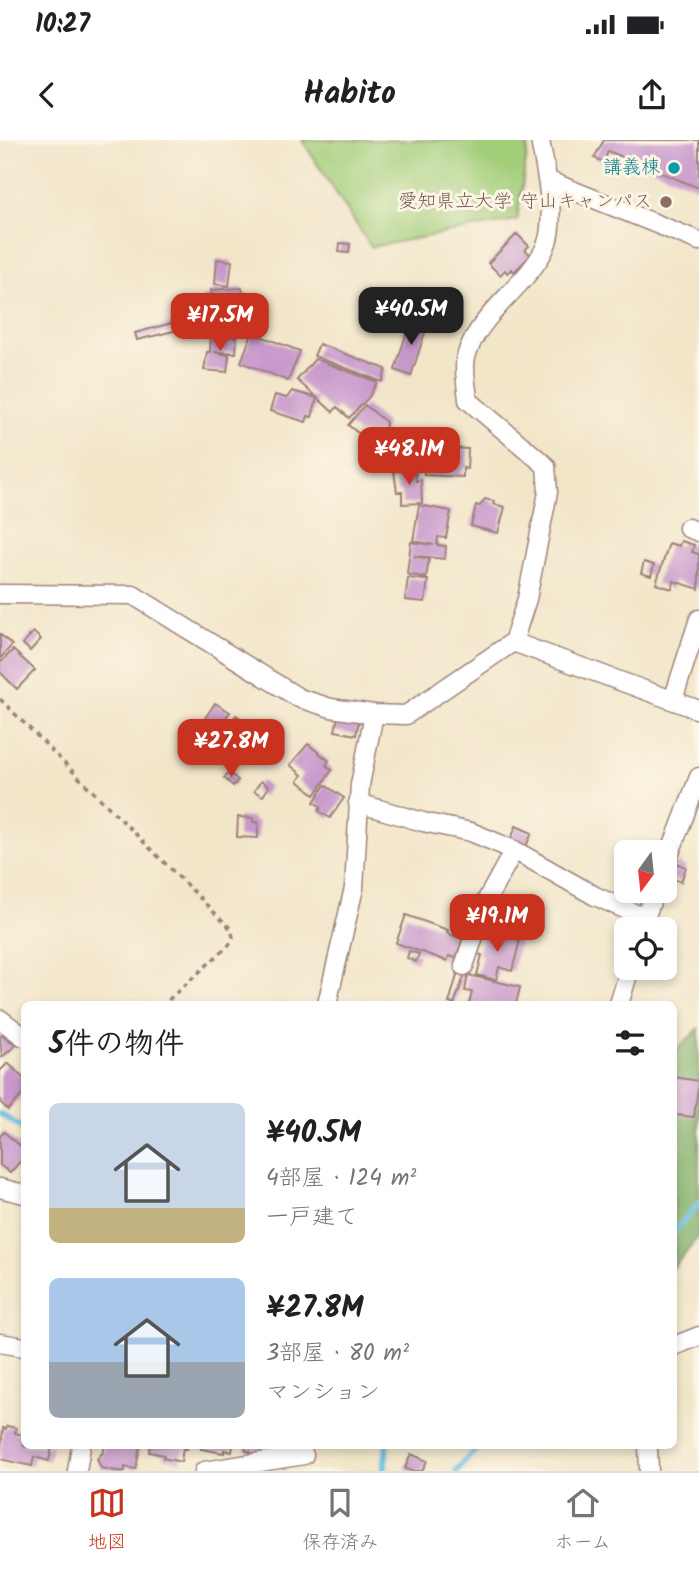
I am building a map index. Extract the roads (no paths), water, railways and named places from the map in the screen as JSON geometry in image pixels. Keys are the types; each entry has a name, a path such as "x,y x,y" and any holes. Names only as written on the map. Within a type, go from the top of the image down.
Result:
{"street":[{"path":"0,594 133,595 299,698 331,708 374,714 405,715 513,642 527,599 548,492 546,466 468,400 466,359 476,333 520,282 545,247 550,218 540,140"},
{"path":"547,180 699,241"},
{"path":"673,700 699,619"},
{"path":"513,642 699,710"},
{"path":"328,1001 354,887 358,803 374,714"},
{"path":"675,840 699,777"},
{"path":"358,803 423,822 471,832 514,850 631,917"},
{"path":"464,966 485,903 514,850"},
{"path":"620,1001 626,980"},
{"path":"0,1019 21,1035"},
{"path":"0,1188 21,1193"},
{"path":"677,1345 699,1336"},
{"path":"0,1343 21,1346"},
{"path":"77,1471 81,1449"},
{"path":"648,1449 649,1471"},
{"path":"204,1471 303,1450 314,1471"}],"waterway":[{"path":"0,1114 21,1127"},
{"path":"677,1229 699,1203"},
{"path":"384,1471 387,1449"},
{"path":"456,1471 476,1449"}],"place":[{"name":"講義棟","path":"674,168"},
{"name":"愛知県立大学 守山キャンパス","path":"666,202"}]}
